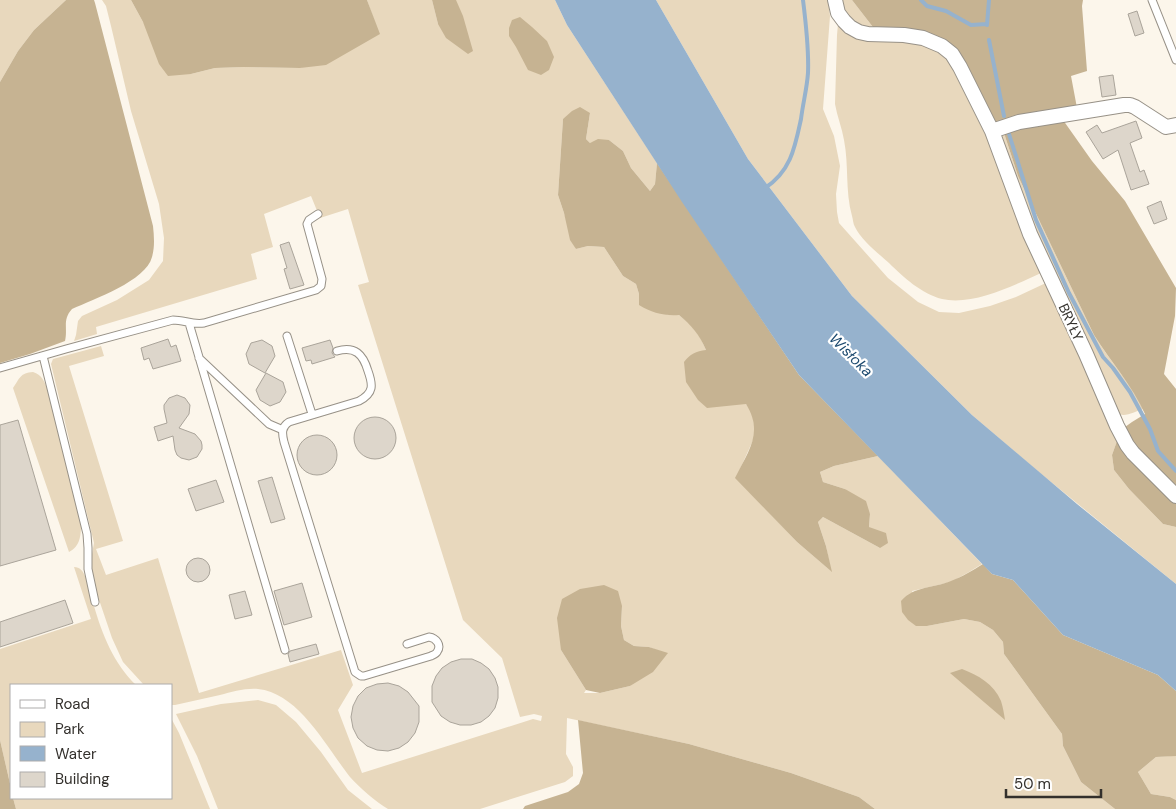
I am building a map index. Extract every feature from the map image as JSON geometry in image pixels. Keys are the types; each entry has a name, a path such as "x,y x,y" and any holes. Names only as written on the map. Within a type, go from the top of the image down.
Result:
{"street":[{"name":"BRYŁY","path":"834,0 838,13 844,21 859,32 923,38 942,46 952,54 992,132 1030,234 1086,354 1116,426 1133,453 1176,496"},
{"path":"992,132 1019,122 1124,105 1135,107 1166,127 1176,126"}],"lane":[{"path":"1152,0 1176,60"},
{"path":"0,368 173,320 199,324 312,292 319,288 322,284 322,279 307,224 308,220 318,214"},
{"path":"189,323 285,650"},
{"path":"287,336 312,414"},
{"path":"337,351 352,350 360,355 366,363 372,387 366,396 359,401 289,422 283,430 284,442 355,672 364,676 431,656 439,650 437,641 433,637 407,644"},
{"path":"43,356 87,534 88,569 95,602"},
{"path":"198,358 269,424 283,430"}],"green space":[{"path":"0,0 66,0 34,30 18,51 0,82"},
{"path":"102,0 131,0 143,22 191,74 215,68 300,68 379,34 367,0 432,0 438,24 456,0 555,0 567,25 657,163 655,184 650,191 631,168 623,151 609,140 590,143 586,139 590,113 563,119 558,195 576,249 588,246 604,247 623,276 636,284 639,294 668,315 679,315 690,324 700,337 706,350 752,412 755,430 754,438 736,478 797,542 831,571 826,546 818,522 823,517 880,548 869,527 870,514 845,489 823,482 820,472 834,466 878,456 982,564 951,582 912,591 927,626 964,619 980,622 993,630 1003,642 1004,654 1062,734 1063,746 1081,782 1115,809 875,809 859,797 791,773 689,744 567,718 566,754 573,767 573,776 565,782 480,809 388,809 350,777 322,737 299,711 286,700 273,693 258,689 243,690 172,705 172,684 143,684 123,662 112,638 91,576 94,543 51,364 53,359 101,346 104,356 69,366 123,541 96,549 106,575 158,558 199,693 341,650 353,685 338,710 362,773 533,719 541,721 542,716 534,714 520,717 502,658 463,620 358,285 369,282 348,209 320,218 311,196 264,214 273,247 251,254 257,279 96,327 97,334 74,341 78,321 82,316 117,300 149,280 163,261 164,238 159,204 131,111 106,6","holes":["622,606 621,626 624,640 634,646 649,647 667,654 630,686 600,693 584,693 586,690 561,650"]},
{"path":"656,0 828,0 830,16 823,109 834,136 840,166 836,194 839,223 888,278 918,302 939,312 959,313 990,306 1016,297 1048,282 1117,441 1112,455 1114,470 1129,489 1163,524 1176,527 1176,584 972,415 852,296 748,159"},
{"path":"837,0 852,0 876,31 851,22"},
{"path":"838,24 921,42 948,56 978,109 1043,272 1007,288 980,297 967,300 942,299 927,293 913,284 861,237 854,226 850,207 845,149 835,104 837,35"},
{"path":"1004,133 1018,176 1094,335 1143,409 1126,415 1116,413 1030,224 1000,138"},
{"path":"33,372 41,377 47,388 81,522 78,543 69,552 13,388 23,375"},
{"path":"74,567 83,572 87,580 97,617 115,658 135,684 10,684 10,784 0,740 0,649 91,619"},
{"path":"258,700 276,705 296,722 321,752 348,790 372,809 218,809 197,756 176,714 221,704"},
{"path":"172,720 210,809 16,809 13,799 172,799"},
{"path":"1176,756 1176,800 1170,797 1151,794 1138,772 1156,757"}],"shaded area":[{"path":"66,0 94,0 153,226 153,253 148,266 130,281 72,309 66,321 65,341 0,363 0,82 18,51 34,30"},
{"path":"131,0 367,0 380,34 326,65 300,68 215,68 191,74 168,76 159,64 143,22"},
{"path":"432,0 456,0 463,16 473,51 468,54 446,38 438,24"},
{"path":"852,0 1083,0 1087,71 1071,76 1077,108 995,125 948,46 876,31"},
{"path":"520,17 547,41 554,57 549,70 541,75 528,70 509,36 512,20"},
{"path":"580,107 590,113 586,139 590,143 598,139 609,140 623,151 631,168 650,191 655,184 657,163 799,375 878,456 834,466 820,472 823,482 845,489 866,501 870,514 869,527 886,533 888,543 880,548 823,517 818,522 832,572 797,542 735,478 752,442 754,424 746,404 707,408 698,400 686,382 684,362 694,353 706,350 701,339 679,315 658,313 639,305 639,294 636,284 623,276 604,247 588,246 576,249 570,240 558,195 563,119"},
{"path":"1063,120 1092,161 1125,201 1176,288 1175,316 1164,374 1176,389 1176,491 1127,438 1125,427 1145,414 1128,383 1094,335 1018,176 1004,133 1027,126"},
{"path":"1117,441 1176,501 1176,527 1163,524 1129,489 1114,470 1112,455"},
{"path":"983,564 992,574 1013,580 1063,635 1158,675 1176,691 1176,756 1156,757 1138,772 1151,794 1170,797 1176,800 1176,809 1115,809 1081,782 1063,746 1062,734 1004,654 1003,642 993,630 980,622 964,619 927,626 916,626 902,612 901,601 906,596 918,590 955,579"},
{"path":"604,585 618,591 622,606 621,626 624,640 634,646 649,647 668,653 653,672 630,686 600,693 586,690 561,650 557,618 562,599 580,589"},
{"path":"962,669 980,677 990,685 1001,701 1005,720 950,673"},
{"path":"578,720 689,744 791,773 859,797 875,809 523,809 525,806 568,792 579,784 583,773"},
{"path":"0,740 10,784 10,799 13,799 16,809 0,809"}],"water":[{"name":"Wisłoka","path":"555,0 656,0 748,159 852,296 972,415 1077,504 1176,584 1176,691 1158,675 1063,635 1013,580 992,574 799,375 682,202 567,25"}],"building":[{"path":"1137,11 1144,33 1135,36 1128,14"},
{"path":"1113,75 1116,95 1102,97 1099,77"},
{"path":"1136,121 1142,138 1130,143 1140,172 1144,170 1149,184 1131,190 1118,150 1103,159 1086,132 1097,125 1102,133"},
{"path":"1161,201 1167,219 1154,224 1147,207"},
{"path":"289,242 304,285 290,289 284,269 287,268 280,245"},
{"path":"168,339 171,347 176,345 181,361 153,369 149,358 144,360 141,348"},
{"path":"262,340 272,346 275,356 265,373 249,364 246,354 251,343"},
{"path":"330,340 333,348 332,353 335,357 312,364 311,360 306,361 302,348"},
{"path":"266,373 283,382 286,392 280,402 270,406 260,400 256,390"},
{"path":"177,395 185,398 190,405 189,414 179,428 195,434 202,445 202,449 197,457 189,460 177,455 173,436 158,441 154,427 167,423 164,405 169,398"},
{"path":"371,417 379,417 390,423 396,438 390,453 379,459 371,459 360,453 354,442 354,434 360,423"},
{"path":"18,420 56,550 0,566 0,425"},
{"path":"321,435 328,438 334,444 337,455 336,463 328,472 321,475 313,475 306,472 298,463 297,451 300,444 309,436"},
{"path":"272,477 285,519 271,523 258,481"},
{"path":"216,480 224,502 196,511 188,489"},
{"path":"198,558 207,561 210,570 207,579 198,582 189,579 186,570 189,561"},
{"path":"302,583 312,617 284,625 274,591"},
{"path":"245,591 252,615 235,619 229,595"},
{"path":"65,600 73,623 0,647 0,622"},
{"path":"316,644 319,654 290,662 288,654 290,651"},
{"path":"461,659 472,659 489,669 498,687 498,698 495,708 481,722 471,725 460,725 450,722 441,716 432,702 432,686 436,676 442,668 451,662"},
{"path":"388,683 399,686 408,692 419,706 419,722 415,733 408,742 399,748 388,751 377,750 367,746 358,738 353,728 351,717 353,706 358,696 366,688"}],"waterway":[{"path":"765,188 781,174 786,166 794,149 801,119 808,73 807,36 803,0"},
{"path":"921,0 927,6 946,11 971,25 987,24"},
{"path":"987,25 989,0"},
{"path":"989,40 1004,116"},
{"path":"1009,134 1036,220 1069,293 1103,357 1130,392 1150,429 1158,451 1176,471"}]}
